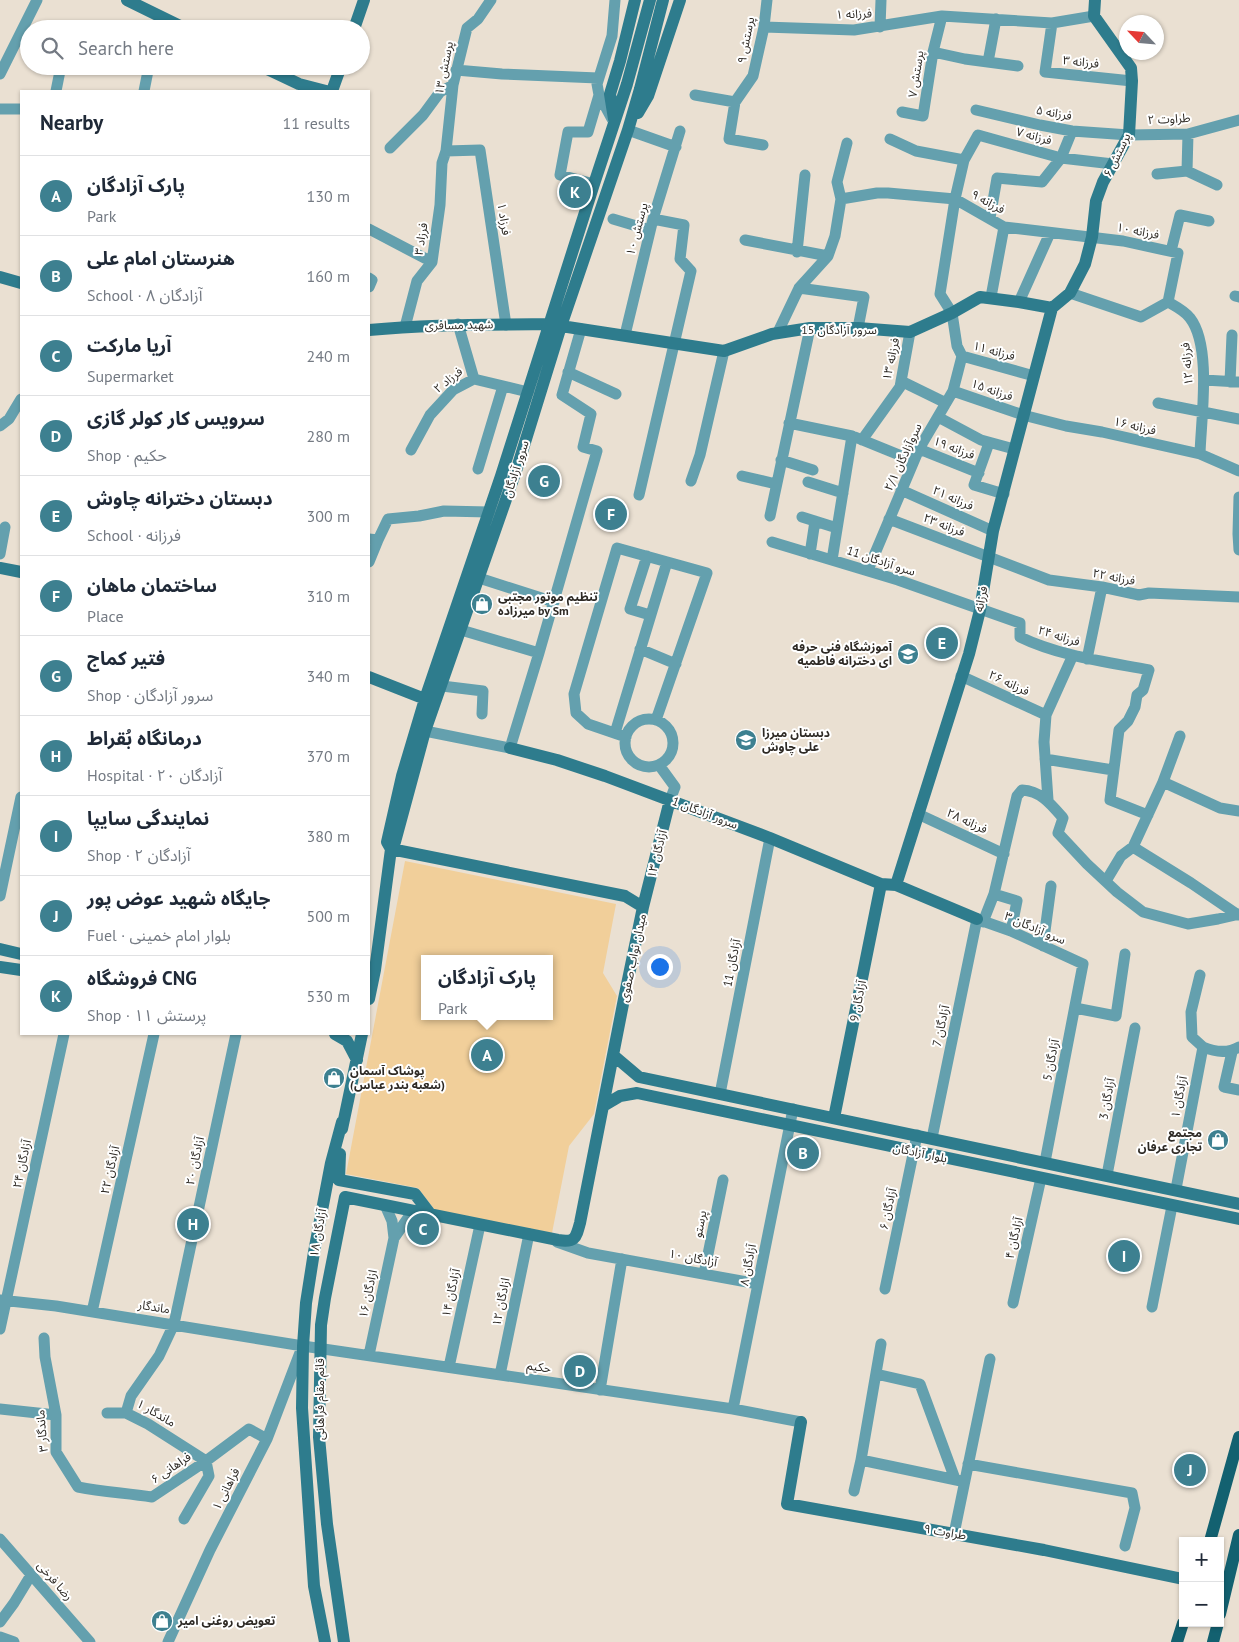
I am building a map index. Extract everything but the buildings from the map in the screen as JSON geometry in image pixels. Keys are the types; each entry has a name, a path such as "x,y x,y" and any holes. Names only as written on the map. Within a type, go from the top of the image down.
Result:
{"main road":[{"path":"127,0 160,20"},
{"path":"357,20 364,0"},
{"path":"614,122 610,94 635,0"},
{"name":"سرور آزادگان","path":"389,846 402,776 425,699 495,513 555,325 594,184 627,84 650,0"},
{"name":"سرور آزادگان","path":"389,846 396,842 425,732 479,578 528,392 628,130 663,0"},
{"path":"628,130 648,96 680,0"},
{"path":"1094,16 1095,0"},
{"name":"پرستش ۶","path":"1052,308 1070,293 1085,264 1092,237 1096,201 1103,182 1129,135 1131,68 1094,16"},
{"path":"280,75 299,84 322,90"},
{"path":"332,90 338,75"},
{"path":"0,277 20,283"},
{"name":"سرور آزادگان 15","path":"724,351 778,332 810,328 858,328 910,332 980,297 1052,308"},
{"name":"فرزانه","path":"896,885 969,654 980,610 993,530 1052,308"},
{"name":"شهید مسافری","path":"370,330 458,324 555,325"},
{"path":"555,325 724,351"},
{"path":"0,568 20,572"},
{"path":"370,677 425,699"},
{"name":"سرور آزادگان 1","path":"510,748 557,760 670,800 770,838 881,884 896,885 980,920"},
{"name":"آزادگان ۱۳","path":"644,907 670,800"},
{"path":"370,991 389,846"},
{"name":"میدان نواب صفوی","path":"385,1205 568,1242 574,1240 580,1223 644,907 625,896 389,846"},
{"name":"آزادگان 9","path":"834,1118 881,884"},
{"path":"0,949 20,954"},
{"path":"0,967 20,970"},
{"path":"337,1035 347,1041 357,1060"},
{"path":"362,1035 342,1122 339,1180 415,1194 431,1215"},
{"name":"بلوار آزادگان","path":"613,1055 639,1077 1176,1189 1239,1204"},
{"path":"637,1093 632,1084 639,1077"},
{"name":"بلوار آزادگان","path":"603,1106 620,1096 637,1093 1239,1219"},
{"name":"آزادگان ۱۸","path":"303,1346 306,1303 314,1252 331,1163 342,1122"},
{"path":"1042,1178 1045,1162"},
{"path":"1172,1206 1176,1189"},
{"name":"قائم مقام فراهانی","path":"344,1642 327,1524 320,1437 321,1325 345,1197 385,1205"},
{"name":"قائم مقام فراهانی","path":"303,1346 302,1408 314,1586 325,1642"},
{"name":"طراوت ۹","path":"800,1422 787,1504 1179,1577"},
{"path":"1211,1537 1239,1437"},
{"path":"1224,1597 1239,1535"},
{"path":"1177,1642 1182,1627"},
{"path":"1213,1642 1217,1627"}],"street":[{"path":"28,20 38,0"},
{"name":"پرستش ۱۳","path":"446,150 453,84 466,28 478,19 490,0"},
{"path":"594,184 560,175 568,132 588,132 598,95 598,78 612,36 615,0"},
{"name":"پرستش ۹","path":"763,145 729,139 735,102 753,76 764,27 767,0"},
{"path":"880,27 881,0"},
{"name":"فرزانه ۱","path":"764,27 854,30 942,16 1052,23 1094,16"},
{"name":"پرستش ۷","path":"902,112 923,116 933,52 942,16"},
{"path":"988,62 996,19"},
{"name":"فرزانه ۳","path":"1052,23 1045,72 1132,81"},
{"path":"0,74 20,35"},
{"path":"933,52 965,59 1018,66"},
{"path":"456,70 598,78"},
{"path":"56,90 60,75"},
{"path":"144,90 147,75"},
{"path":"390,148 423,115 440,92 453,84"},
{"path":"598,95 614,122"},
{"path":"695,95 735,102"},
{"path":"0,109 20,109"},
{"name":"فرزانه ۵","path":"976,110 1040,126 1129,135"},
{"name":"طراوت ۲","path":"1129,135 1188,134 1239,120"},
{"path":"628,130 676,147"},
{"path":"990,218 997,178 1042,182 1061,158 1072,130"},
{"name":"پرستش ۱۰","path":"625,335 651,224 680,131"},
{"name":"فرزانه ۷","path":"964,160 978,134 1061,158 1114,164"},
{"path":"1187,170 1188,134"},
{"path":"890,139 916,151 964,160"},
{"path":"778,332 799,288 828,256 835,236 841,199 837,182 847,143"},
{"name":"فرزاد ۳","path":"406,327 418,281 432,262 440,205 442,163 446,150"},
{"name":"فرزاد ۱","path":"446,150 480,150 506,324"},
{"name":"فرزانه ۱۱","path":"964,160 954,199 940,294 952,312 957,346 962,356 1034,376"},
{"path":"1157,174 1187,170 1217,185"},
{"path":"797,252 805,175"},
{"name":"فرزانه ۹","path":"841,199 877,193 954,199 1004,227 1092,237"},
{"path":"1070,293 1141,317 1168,302 1180,215 1209,221"},
{"path":"613,219 651,224 684,225 680,259 691,271 640,495"},
{"path":"990,298 1004,227"},
{"path":"370,230 432,262"},
{"path":"1020,302 1050,233"},
{"name":"فرزانه ۱۰","path":"1092,237 1174,252"},
{"path":"745,240 797,252 828,256"},
{"path":"799,288 864,297 858,328"},
{"name":"فرزانه ۱۲","path":"1168,302 1190,317 1201,341 1204,380 1200,454"},
{"name":"فرزاد ۲","path":"411,450 430,415 453,390 474,379 458,324"},
{"path":"770,516 810,328"},
{"path":"510,748 540,653 597,451 583,447 591,414 562,395 581,329"},
{"name":"فرزانه ۱۳","path":"857,438 898,391 910,332"},
{"path":"1204,380 1235,382 1232,334"},
{"path":"691,481 700,455 724,351"},
{"name":"۲/۱ سروآزادگان","path":"868,570 919,449 953,391 962,356"},
{"path":"568,372 616,394"},
{"path":"474,379 528,392"},
{"path":"901,381 946,402"},
{"path":"478,469 503,386"},
{"name":"فرزانه ۱۵","path":"953,391 1023,415"},
{"path":"0,426 9,419 20,401"},
{"path":"1158,403 1239,419"},
{"name":"فرزانه ۱۶","path":"1023,415 1200,454 1239,471"},
{"path":"938,417 989,443 1014,449"},
{"path":"789,424 857,438 914,461"},
{"path":"832,560 843,493 857,438"},
{"name":"فرزانه ۱۹","path":"989,443 974,485 1004,494"},
{"name":"فرزانه ۱۹","path":"919,449 979,473"},
{"path":"782,460 812,470"},
{"path":"742,476 776,484"},
{"path":"808,482 843,493"},
{"name":"فرزانه ۲۱","path":"902,490 993,530"},
{"path":"1239,497 1239,550"},
{"path":"370,556 373,539 388,519 444,511 495,513"},
{"path":"802,517 837,528"},
{"name":"فرزانه ۲۳","path":"889,519 989,557"},
{"path":"810,554 815,521"},
{"path":"0,554 5,527"},
{"name":"سرو آزادگان 11","path":"772,542 868,570 980,610"},
{"path":"626,737 588,724 576,713 574,694 617,548 707,574 656,720"},
{"path":"647,556 630,609 650,615"},
{"name":"فرزانه ۲۲","path":"989,557 1049,580 1102,587 1139,595 1149,593 1239,597"},
{"path":"615,733 667,562"},
{"path":"479,578 554,602"},
{"path":"1087,659 1102,587"},
{"name":"فرزانه ۲۴","path":"980,610 1020,623 1020,637 1029,642 1087,659 1149,670 1143,690 1137,695 1135,707 1128,720 1119,730 1113,770"},
{"path":"461,630 540,653"},
{"path":"640,649 676,664"},
{"path":"1073,655 1046,715 1044,742 1048,800 1063,818 1058,833 1106,881 1143,912 1188,924 1218,920 1238,914"},
{"name":"فرزانه ۲۶","path":"961,676 1046,715"},
{"path":"442,686 483,691 482,714"},
{"path":"649,720 656,720 664,724 669,730 673,746 671,754 659,765 651,767 637,764 627,752 626,737 635,725 649,720"},
{"name":"سرور آزادگان 1","path":"425,732 510,748"},
{"path":"1106,881 1122,856 1133,848 1163,782 1180,736"},
{"path":"1045,760 1113,770 1110,800 1148,814"},
{"path":"659,765 675,787 670,800"},
{"path":"1163,782 1220,808 1239,811"},
{"name":"آزادگان 7","path":"932,1138 980,920 994,894 1017,796 1022,790 1037,793 1048,800"},
{"path":"0,896 20,802"},
{"name":"فرزانه ۲۸","path":"918,814 1004,854"},
{"name":"آزادگان 11","path":"720,1094 770,838"},
{"path":"1133,848 1238,914"},
{"path":"1043,946 1051,886"},
{"path":"994,894 1017,901 1011,931"},
{"name":"سرو آزادگان ۳","path":"980,920 1011,931 1083,964"},
{"path":"1075,1008 1116,1016 1125,954"},
{"name":"آزادگان 5","path":"1045,1162 1083,964"},
{"path":"1200,975 1191,1012 1192,1037 1203,1047 1214,1051 1235,1050 1224,1087 1239,1090"},
{"name":"آزادگان 3","path":"1107,1175 1134,1028"},
{"name":"آزادگان ۲۴","path":"0,1329 4,1300 64,1035"},
{"name":"آزادگان ۲۲","path":"92,1312 154,1035"},
{"name":"آزادگان ۲۰","path":"174,1324 236,1035"},
{"name":"آزادگان ۱","path":"1176,1189 1203,1047"},
{"name":"آزادگان ۸","path":"733,1409 794,1109"},
{"name":"آزادگان ۶","path":"885,1289 917,1135"},
{"name":"آزادگان ۴","path":"1013,1304 1042,1178"},
{"name":"پرستو","path":"704,1274 723,1180"},
{"name":"ازادگان ۱۶","path":"369,1355 394,1238 392,1221 385,1205"},
{"path":"1152,1307 1172,1206"},
{"name":"ازادگان ۱۶","path":"394,1238 408,1218 417,1212"},
{"path":"580,1223 583,1248 588,1253"},
{"name":"آزادگان ۱۴","path":"449,1367 480,1225"},
{"name":"ازادگان ۱۲","path":"500,1375 528,1234"},
{"name":"آزادگان ۱۰","path":"548,1238 588,1253 758,1284"},
{"path":"600,1390 622,1259"},
{"name":"ماندگار","path":"4,1300 174,1324 303,1346"},
{"name":"ماندگار ۱","path":"174,1324 159,1356 131,1396 126,1413 148,1424 206,1461"},
{"name":"ماندگار ۳","path":"44,1338 44,1357 56,1415 56,1452 78,1487"},
{"path":"854,1491 881,1344"},
{"name":"حکیم","path":"303,1346 733,1409 800,1422"},
{"name":"فراهانی ۱","path":"168,1642 206,1558 267,1439 303,1346"},
{"path":"954,1534 960,1480 968,1464 990,1359"},
{"path":"876,1374 920,1384 960,1480"},
{"path":"0,1409 56,1415"},
{"path":"107,1413 126,1413"},
{"name":"فراهانی ۶","path":"78,1487 96,1491 124,1492 152,1497 206,1461 249,1429 267,1439"},
{"path":"861,1460 960,1480"},
{"path":"184,1519 209,1476 206,1461"},
{"path":"968,1464 1132,1493 1135,1508 1125,1546"},
{"name":"رضا فرخی","path":"0,1539 90,1642"},
{"path":"0,1622 31,1575"},
{"path":"0,1637 14,1642"}],"shaded area":[{"path":"405,861 616,904 603,973 617,996 594,1114 569,1146 552,1233 435,1210 418,1188 346,1174"}],"place":[{"name":"فروشگاه CNG","path":"575,192"},
{"name":"فتیر کماج","path":"544,481"},
{"name":"ساختمان ماهان","path":"611,514"},
{"name":"تنظیم موتور مجتبی میرزاده by Sm","path":"482,604"},
{"name":"دبستان دخترانه چاوش","path":"942,643"},
{"name":"آموزشگاه فنی حرفه ای دخترانه فاطمیه","path":"908,654"},
{"name":"دبستان میرزا علی چاوش","path":"746,740"},
{"name":"پارک آزادگان","path":"487,1055"},
{"name":"پوشاک آسمان (شعبه بندر عباس)","path":"334,1078"},
{"name":"مجتمع تجاری عرفان","path":"1218,1140"},
{"name":"هنرستان امام علی","path":"803,1153"},
{"name":"درمانگاه بُقراط","path":"193,1224"},
{"name":"آریا مارکت","path":"423,1229"},
{"name":"نمایندگی سایپا","path":"1124,1256"},
{"name":"سرویس کار کولر گازی","path":"580,1371"},
{"name":"جایگاه شهید عوض پور","path":"1190,1470"},
{"name":"تعویض روغنی امیر","path":"162,1621"}]}
